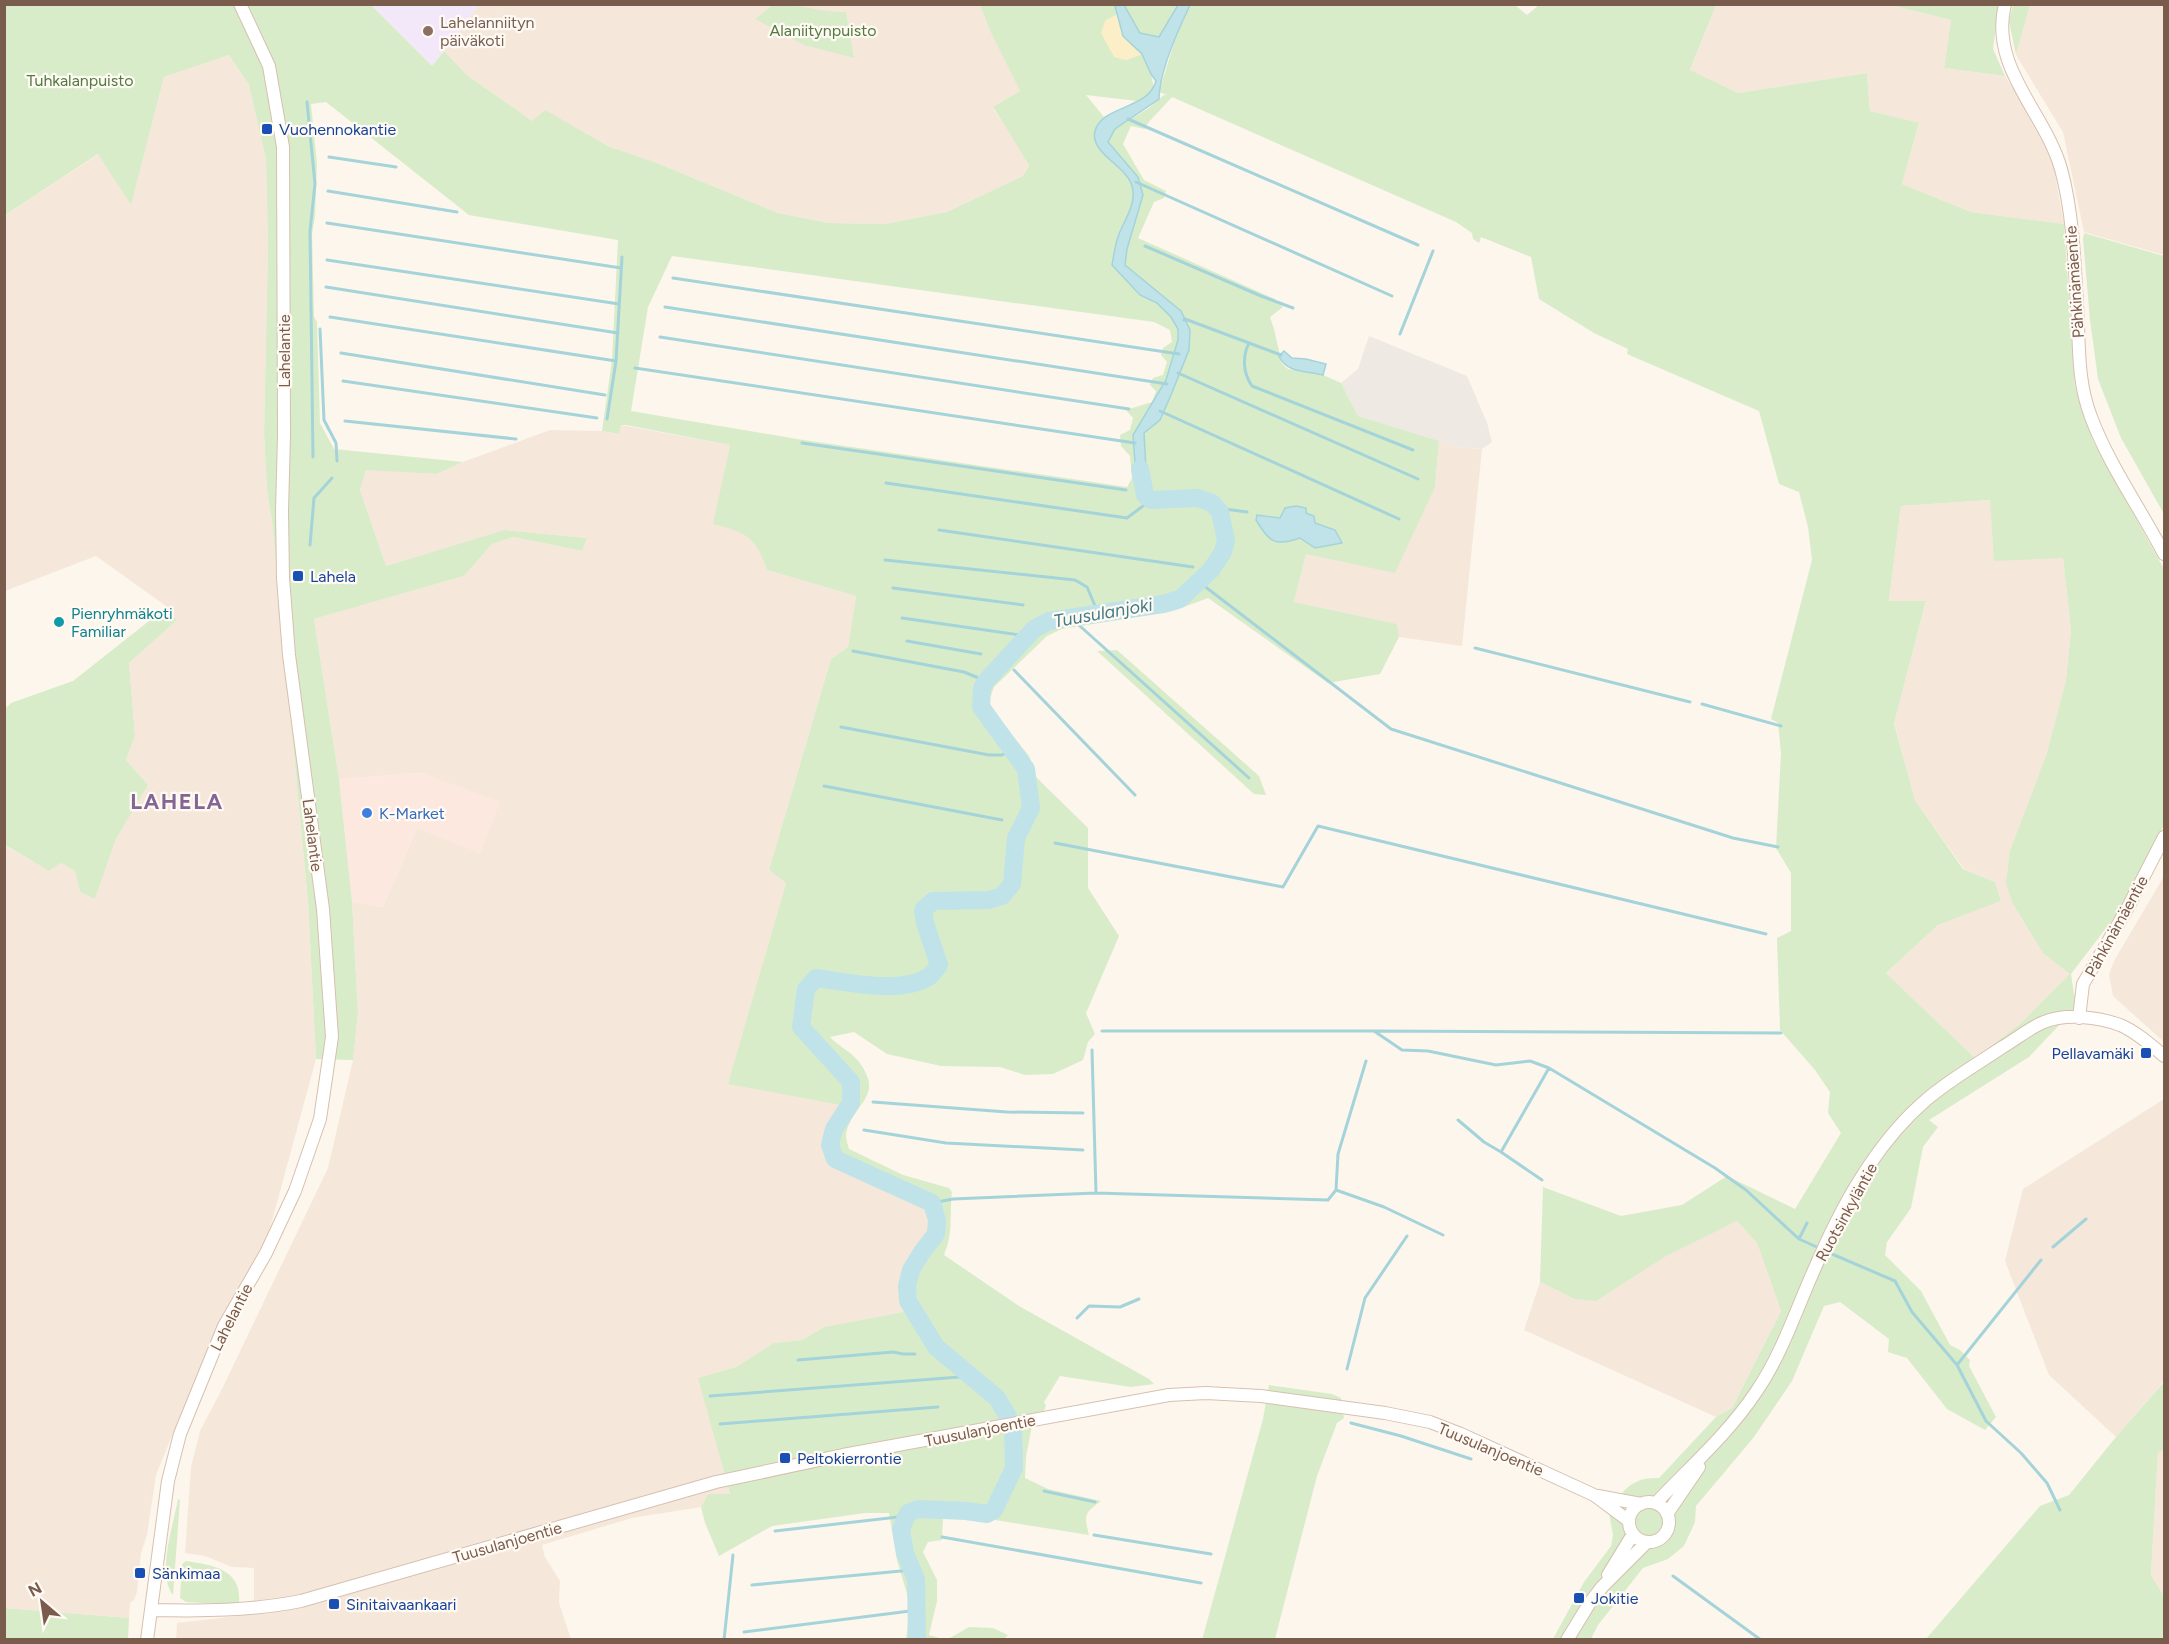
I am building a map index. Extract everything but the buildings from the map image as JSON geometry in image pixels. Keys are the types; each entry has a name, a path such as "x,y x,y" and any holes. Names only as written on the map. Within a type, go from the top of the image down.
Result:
{"street":[{"name":"Lahelantie","path":"147,1640 168,1481 180,1434 224,1326 266,1253 295,1191 320,1119 332,1037 323,909 289,655 283,578 283,147 269,66 240,4"},
{"name":"Pähkinämäentie","path":"2006,4 2002,29 2005,54 2014,78 2051,142 2061,169 2073,241 2080,379 2090,416 2105,449 2164,554"},
{"name":"Pähkinämäentie","path":"2079,1018 2083,984 2127,909 2164,837"},
{"name":"Ruotsinkyläntie","path":"1667,1514 1707,1453 1757,1392 1778,1352 1818,1258 1838,1218 1880,1152 1901,1125 1925,1101 1951,1081 2043,1022 2058,1018 2096,1019 2121,1025 2164,1056"},
{"name":"Tuusulanjoentie","path":"151,1610 230,1611 272,1607 301,1601 716,1482 843,1455 1169,1395 1206,1393 1261,1396 1385,1413 1430,1422 1594,1495 1629,1521"},
{"name":"Ruotsinkyläntie","path":"1656,1503 1707,1453"},
{"name":"Tuusulanjoentie","path":"1594,1495 1641,1504"},
{"path":"1656,1503 1667,1514 1669,1522 1662,1537 1647,1542 1633,1534 1629,1521 1631,1514 1641,1504 1656,1503"},
{"path":"1567,1640 1633,1534"},
{"path":"1602,1587 1647,1542"}],"shaded area":[{"name":"Lahelanniityn päiväkoti","path":"371,5 479,5 432,66"},
{"path":"479,5 980,5 991,33 1020,91 993,108 1029,164 1023,176 947,212 885,224 829,223 778,213 657,163 608,146 545,111 533,122 467,75 444,51"},
{"path":"1716,5 1891,5 1951,20 1944,68 2005,76 2041,132 2053,163 2064,224 1971,212 1902,184 1919,124 1870,111 1867,73 1738,93 1690,71"},
{"path":"2030,5 2164,5 2164,255 2084,232 2063,132 2016,55"},
{"path":"229,55 249,85 266,160 268,246 264,433 267,490 272,521 308,902 316,1059 265,1247 218,1335 184,1406 156,1475 147,1535 141,1553 137,1592 130,1603 129,1618 5,1608 4,845 49,871 61,863 75,871 80,892 95,899 116,839 148,785 126,760 135,736 129,663 177,620 163,610 166,606 96,556 5,591 5,215 99,154 131,204 164,77"},
{"path":"1369,336 1467,376 1487,423 1492,442 1482,449 1457,447 1358,416 1341,383 1358,369"},
{"path":"621,425 730,445 714,524 750,537 759,549 767,570 856,596 848,647 831,659 769,870 786,883 763,963 847,1106 828,1143 834,1159 924,1204 935,1225 908,1285 908,1311 824,1327 802,1340 774,1343 736,1367 699,1378 730,1495 708,1494 701,1507 632,1518 542,1545 545,1557 560,1581 559,1603 571,1639 176,1640 177,1623 254,1614 254,1568 232,1567 205,1556 185,1553 191,1467 200,1431 328,1168 353,1060 358,1014 352,901 383,907 417,828 422,773 339,779 314,619 464,576 492,544 513,537 581,551 586,538 504,530 386,566 360,490 366,469 437,474 550,430 602,431 618,434"},
{"path":"1439,441 1457,447 1482,449 1462,646 1399,637 1396,624 1294,602 1306,554 1435,487"},
{"path":"1990,500 2063,557 2071,630 2066,680 2046,756 2043,953 2071,974 2020,1024 1975,1058 1886,973 1938,925 2001,901 1995,882 1964,869 1915,800 1894,722 1926,602 1889,602 1901,506"},
{"path":"422,773 500,802 480,853 417,828 383,907 352,901 339,779"},
{"path":"2164,876 2164,1042 2113,996 2109,975 2114,961"},
{"path":"2164,1099 2164,1381 2116,1437 2049,1375 2005,1261 2023,1189"},
{"path":"1737,1221 1757,1243 1781,1311 1732,1408 1716,1417 1524,1330 1540,1282 1574,1299"},
{"path":"2164,1450 2164,1596 2151,1575 2158,1451"}],"green space":[{"name":"Alaniitynpuisto","path":"774,4 846,12 854,58 804,45 755,19"},
{"name":"Tuhkalanpuisto","path":"1514,4 1527,15 1539,5 1716,5 1690,70 1738,93 1867,73 1870,111 1919,123 1902,184 1971,212 2064,224 2075,386 2093,441 2164,569 2164,825 2116,915 2071,974 2074,994 2081,1002 2029,1057 1929,1120 1938,1127 1923,1147 1911,1208 1887,1242 1885,1255 1921,1291 1950,1345 1960,1350 1970,1360 1969,1366 1996,1417 1985,1430 1947,1409 1907,1358 1888,1352 1889,1339 1840,1302 1824,1306 1792,1381 1754,1437 1696,1506 1695,1522 1684,1546 1668,1559 1643,1568 1598,1625 1591,1639 1553,1639 1584,1582 1611,1546 1613,1535 1609,1513 1629,1486 1642,1480 1659,1478 1716,1417 1732,1408 1781,1311 1757,1243 1737,1221 1666,1256 1596,1301 1574,1299 1540,1282 1543,1187 1621,1216 1682,1205 1727,1176 1795,1209 1841,1133 1828,1113 1830,1092 1815,1070 1780,1030 1777,938 1791,931 1791,873 1776,848 1781,753 1778,723 1771,719 1812,560 1808,527 1799,492 1779,484 1759,411 1627,354 1628,349 1594,333 1539,299 1531,257 1481,237 1479,243 1473,239 1472,233 1456,222 1172,97 1145,129 1131,126 1123,144 1144,180 1166,191 1164,198 1154,202 1138,238 1275,299 1283,307 1270,317 1282,364 1288,369 1323,375 1341,383 1358,416 1439,441 1435,487 1395,573 1306,554 1294,602 1397,624 1399,637 1380,674 1328,683 1208,598 1173,611 1062,629 1047,636 994,687 989,701 994,712 1029,756 1035,776 1088,828 1088,888 1119,936 1086,1013 1095,1034 1088,1042 1083,1060 1053,1074 1025,1075 1000,1067 941,1066 887,1054 854,1032 830,1037 856,1058 869,1084 864,1100 849,1124 846,1135 849,1149 903,1175 949,1188 952,1192 950,1231 944,1255 1019,1306 1149,1379 1154,1384 1131,1387 1060,1376 1044,1402 1046,1406 1042,1415 1033,1421 1026,1456 1025,1478 1048,1489 1101,1501 1088,1512 1086,1523 1089,1535 989,1519 943,1517 942,1540 928,1542 923,1552 937,1580 937,1601 929,1635 943,1639 906,1639 910,1604 897,1560 889,1513 865,1513 772,1526 719,1556 701,1507 708,1494 730,1494 698,1378 736,1367 774,1343 802,1340 824,1327 908,1311 908,1285 935,1225 924,1204 834,1159 828,1143 846,1106 728,1084 786,883 769,870 831,659 848,647 856,596 767,570 754,543 734,530 713,524 730,445 626,425 621,425 619,434 602,431 612,360 618,240 469,215 326,102 311,104 317,164 312,234 320,423 334,449 463,462 437,474 366,470 360,490 386,566 504,530 587,538 582,551 513,537 492,544 464,576 314,619 339,779 352,901 358,1014 353,1060 316,1059 308,902 272,521 267,490 264,433 268,246 266,160 249,85 229,55 164,77 131,205 98,154 5,215 5,5 371,5 432,66 444,51 467,75 532,121 545,110 608,146 657,163 778,213 829,223 885,224 947,212 1023,176 1029,165 993,107 1020,91 991,33 980,5 1115,5 1118,14 1105,21 1126,60 1142,54 1151,74 1154,88 1146,98 1137,101 1086,95 1104,117 1097,130 1096,141 1099,148 1127,175 1133,191 1130,210 1119,233 1112,265 1140,295 1157,303 1171,317 1178,329 1178,340 1166,380 1133,435 1136,477 1140,493 1147,487 1144,433 1160,420 1189,350 1181,311 1125,265 1127,249 1143,195 1138,177 1108,143 1115,129 1167,95 1159,92 1178,30 1190,5","holes":["672,256 1154,322 1170,330 1172,342 1163,348 1161,355 1167,362 1163,375 1153,378 1150,385 1156,391 1152,402 1126,410 1133,418 1130,430 1120,435 1121,446 1130,456 1132,478 1127,487 797,439 631,411 648,307","1990,500 1994,561 2063,558 2071,630 2066,680 2046,756 2010,851 2006,883 2012,902 2043,953 2070,974 2020,1024 1975,1058 1886,973 1938,925 2001,901 1995,882 1963,869 1915,800 1894,723 1926,601 1889,601 1901,506"]},
{"path":"1124,5 1178,5 1159,37 1140,33"},
{"path":"1891,5 1999,5 1993,49 2005,76 1944,68 1951,20"},
{"path":"2013,5 2030,5 2016,55 2009,21"},
{"path":"2084,233 2164,256 2164,514 2121,438 2098,379 2090,320"},
{"path":"163,610 177,620 129,663 135,736 126,760 148,785 116,839 95,899 80,892 75,871 61,863 49,871 5,845 5,709 11,703 73,681"},
{"path":"1117,650 1259,776 1266,795 1254,794 1097,651"},
{"path":"2162,1384 2164,1385 2164,1450 2158,1452 2151,1575 2164,1596 2164,1639 1926,1639 2040,1506 2069,1495"},
{"path":"1269,1385 1332,1394 1341,1398 1344,1418 1337,1423 1317,1476 1275,1639 1202,1640 1263,1419"},
{"path":"178,1499 180,1500 173,1595 168,1586 166,1562"},
{"path":"186,1561 215,1567 230,1576 236,1582 239,1602 234,1605 186,1602 180,1598 182,1564"},
{"path":"5,1608 129,1618 128,1639 5,1639"},
{"path":"969,1627 993,1628 1008,1635 1004,1639 948,1639"}],"sand":[{"path":"1118,14 1123,36 1142,54 1125,60 1114,57 1101,33 1105,21"}],"water":[{"path":"1124,5 1140,33 1159,37 1178,5 1190,5 1162,76 1159,99 1115,129 1108,142 1138,177 1143,195 1127,249 1125,265 1181,311 1190,330 1189,350 1160,420 1144,433 1147,487 1142,495 1136,477 1133,435 1166,380 1178,340 1178,329 1171,317 1157,303 1140,295 1112,265 1116,242 1132,205 1133,192 1129,179 1098,146 1095,131 1106,116 1144,97 1156,81 1142,54 1123,36 1115,6"},
{"path":"1284,351 1292,358 1326,364 1323,375 1287,366 1279,356"},
{"path":"1296,506 1306,508 1306,513 1314,516 1315,523 1335,530 1342,543 1315,548 1300,538 1284,542 1273,541 1256,520 1257,515 1280,518 1285,508"}],"waterway":[{"path":"307,102 315,184 310,231 313,457"},
{"path":"1128,119 1418,245"},
{"path":"329,157 396,167"},
{"path":"1136,182 1392,296"},
{"path":"328,191 457,212"},
{"path":"327,223 621,268"},
{"path":"1145,246 1293,308"},
{"path":"1400,334 1433,251"},
{"path":"607,419 616,361 622,257"},
{"path":"327,260 619,304"},
{"path":"673,278 1179,354"},
{"path":"326,287 618,333"},
{"path":"665,307 1167,384"},
{"path":"330,317 616,361"},
{"path":"1184,320 1249,343 1244,365 1252,386 1413,450"},
{"path":"320,329 324,420 336,443 337,461"},
{"path":"660,337 1129,409"},
{"path":"1249,343 1281,355"},
{"path":"341,353 605,395"},
{"path":"635,368 1135,443"},
{"path":"1178,373 1418,479"},
{"path":"343,381 597,418"},
{"path":"1160,411 1399,519"},
{"path":"345,421 516,439"},
{"path":"802,443 1126,490"},
{"name":"Tuusulanjoki","path":"917,1640 916,1579 905,1553 901,1529 908,1513 918,1509 987,1514 994,1510 1014,1468 1013,1425 997,1398 936,1347 908,1301 907,1286 911,1270 936,1234 937,1220 932,1203 835,1159 830,1145 834,1129 851,1103 851,1082 801,1027 806,989 816,978 890,986 918,982 930,976 939,965 923,910 933,901 989,900 1002,896 1012,884 1016,838 1031,808 1026,769 981,707 982,688 986,681 1034,629 1049,621 1163,604 1180,599 1211,570 1223,552 1226,540 1220,512 1212,503 1198,498 1151,500 1145,495 1140,469"},
{"path":"310,545 314,498 332,478"},
{"path":"886,483 1127,518 1151,500"},
{"path":"1217,508 1247,512"},
{"path":"939,530 1193,567"},
{"path":"885,560 1075,580 1087,587 1099,615"},
{"path":"1199,582 1391,729 1733,838 1778,847"},
{"path":"893,588 1023,605"},
{"path":"902,618 1027,636"},
{"path":"1071,618 1249,778"},
{"path":"907,641 981,654"},
{"path":"1475,648 1690,702"},
{"path":"853,651 964,672 986,681"},
{"path":"1014,670 1135,795"},
{"path":"1702,704 1781,726"},
{"path":"841,727 989,755 1002,755 1013,749"},
{"path":"824,786 1002,820"},
{"path":"1055,843 1283,887 1318,826 1766,934"},
{"path":"1102,1031 1374,1031 1402,1050 1428,1051 1496,1065 1530,1061 1549,1068 1715,1168 1746,1190 1799,1239 1819,1248"},
{"path":"1375,1031 1781,1033"},
{"path":"1092,1050 1096,1193"},
{"path":"932,1203 953,1199 1096,1193 1328,1200 1336,1190 1338,1154 1366,1061"},
{"path":"1542,1180 1501,1152 1549,1068"},
{"path":"873,1102 1007,1112 1083,1113"},
{"path":"1458,1120 1484,1142 1501,1152"},
{"path":"864,1130 946,1143 1083,1150"},
{"path":"1336,1190 1384,1207 1443,1235"},
{"path":"2053,1247 2086,1219"},
{"path":"1799,1239 1807,1223"},
{"path":"1347,1369 1365,1298 1407,1236"},
{"path":"1825,1251 1895,1281 1912,1312 1957,1365 1986,1421 2021,1453 2047,1483 2060,1510"},
{"path":"1957,1365 2041,1260"},
{"path":"1077,1318 1089,1306 1120,1307 1139,1299"},
{"path":"798,1360 893,1352 915,1354"},
{"path":"710,1396 973,1376"},
{"path":"720,1424 938,1407"},
{"path":"1351,1423 1401,1436 1471,1459"},
{"path":"1044,1491 1095,1502"},
{"path":"775,1531 907,1516"},
{"path":"1094,1535 1211,1554"},
{"path":"942,1537 1201,1583"},
{"path":"724,1640 733,1555"},
{"path":"752,1585 912,1570"},
{"path":"1673,1576 1761,1640"},
{"path":"744,1632 918,1610"}],"place":[{"name":"Lahelanniityn päiväkoti","path":"428,31"},
{"name":"Vuohennokantie","path":"267,129"},
{"name":"Lahela","path":"298,576"},
{"name":"Pienryhmäkoti Familiar","path":"59,622"},
{"name":"K-Market","path":"367,813"},
{"name":"Pellavamäki","path":"2146,1053"},
{"name":"Peltokierrontie","path":"785,1458"},
{"name":"Sänkimaa","path":"140,1573"},
{"name":"Jokitie","path":"1579,1598"},
{"name":"Sinitaivaankaari","path":"334,1604"}],"district":[{"name":"LAHELA","path":"177,801"}]}
